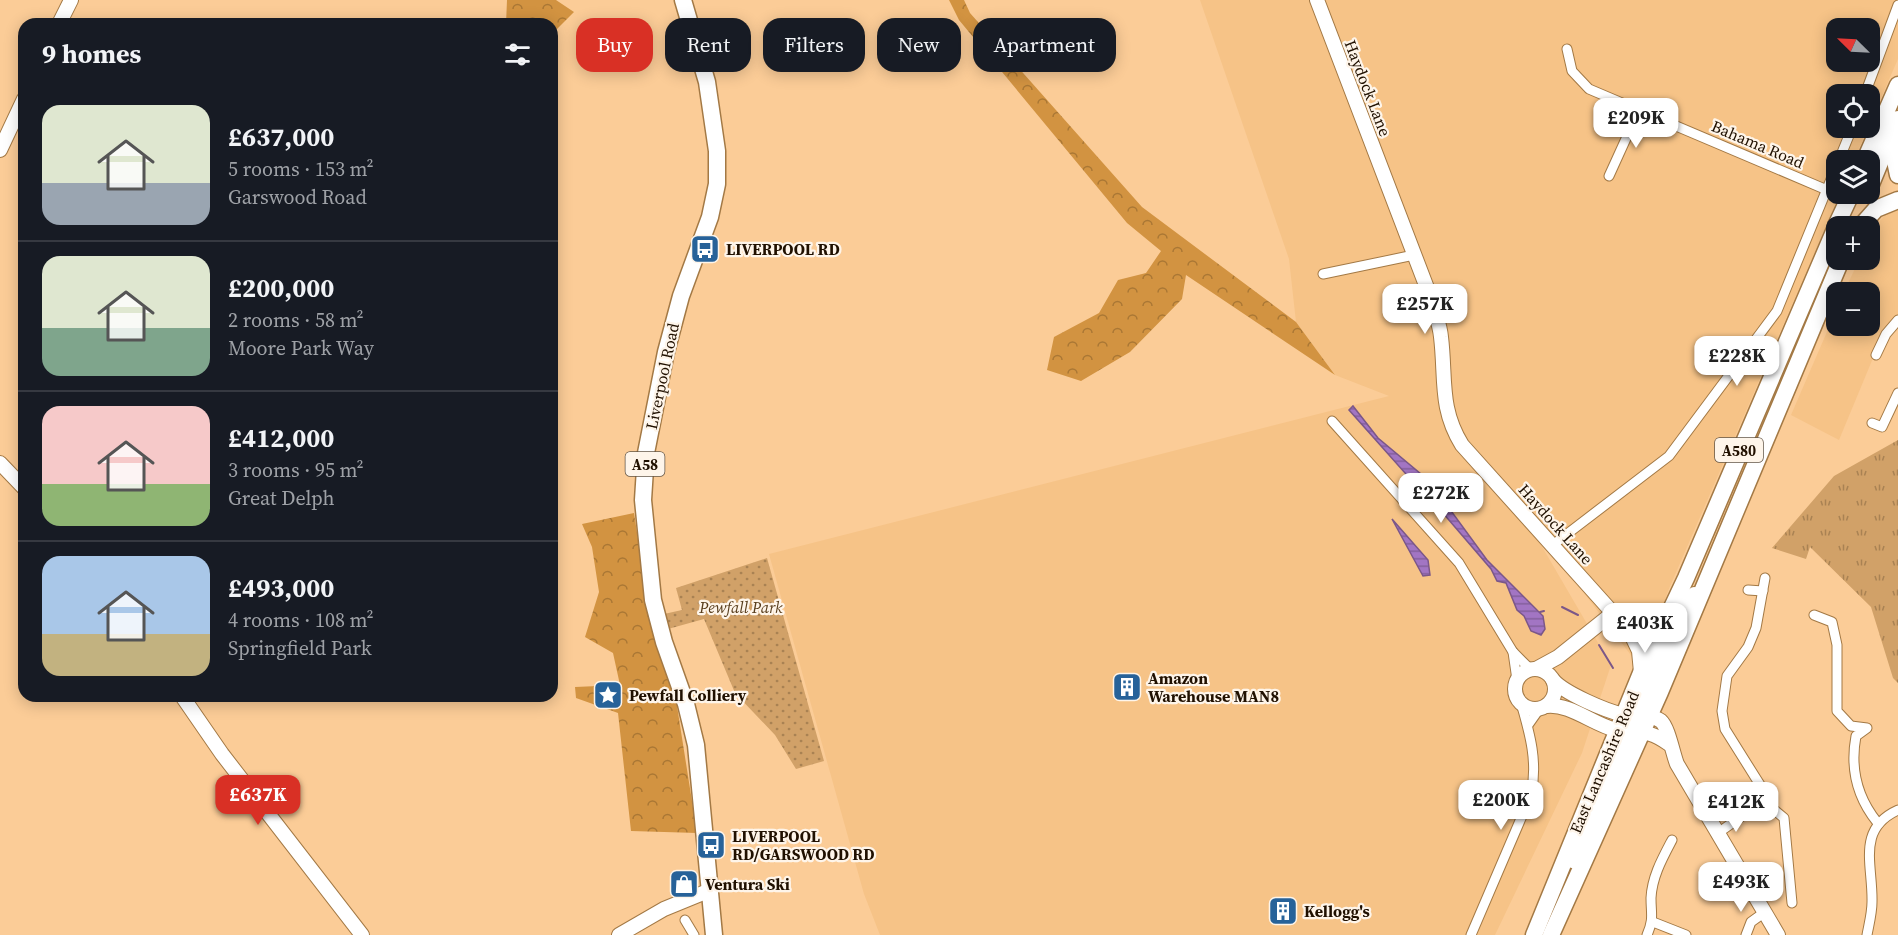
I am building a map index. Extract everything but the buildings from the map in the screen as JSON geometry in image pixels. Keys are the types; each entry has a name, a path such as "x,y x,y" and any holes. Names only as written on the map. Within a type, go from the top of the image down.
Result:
{"highway":[{"name":"Liverpool Road","path":"683,0 707,82 717,151 717,184 710,217 681,296 666,352 649,433 643,500 657,620 686,704 696,745 708,891 714,935"},
{"path":"1869,150 1898,85"},
{"path":"1880,162 1898,119"},
{"path":"1898,136 1893,151 1898,175"},
{"path":"1870,216 1876,209 1898,200"},
{"name":"East Lancashire Road","path":"1551,935 1634,723 1641,673 1661,632 1826,250"},
{"name":"East Lancashire Road","path":"1534,935 1556,884 1727,530 1836,270"}],"street":[{"path":"62,18 71,0"},
{"name":"Haydock Lane","path":"1317,0 1432,301 1441,335 1445,408 1451,427 1462,445 1554,544 1630,632 1640,651 1641,673"},
{"path":"1869,84 1898,5"},
{"name":"Bahama Road","path":"1567,49 1572,71 1589,88 1826,190"},
{"path":"1609,177 1639,110"},
{"path":"0,150 18,112"},
{"path":"1554,544 1669,456 1777,311 1826,192"},
{"path":"1323,274 1414,255"},
{"path":"1876,355 1886,334 1898,320"},
{"path":"1872,423 1882,427 1898,393"},
{"path":"1332,422 1459,563 1513,652 1533,669 1551,678 1567,691 1634,723 1669,744 1778,935"},
{"path":"0,463 18,482"},
{"path":"1718,833 1759,804 1762,788 1725,729 1722,705 1727,676 1748,647 1756,628 1765,578"},
{"path":"1748,590 1763,591"},
{"path":"1517,680 1558,657 1613,613"},
{"path":"1814,615 1832,622 1837,645 1837,711 1851,726 1867,728 1856,736 1852,757 1863,804 1878,822"},
{"path":"1630,632 1646,638 1661,632"},
{"path":"1471,935 1531,795 1534,769 1528,725 1515,689 1517,680 1513,652"},
{"path":"1528,725 1555,691 1551,678 1558,657"},
{"path":"186,702 222,754 362,935"},
{"path":"1521,703 1530,708 1560,706 1634,723"},
{"path":"1759,804 1772,808 1784,818 1792,903"},
{"path":"1867,935 1872,904 1869,839 1878,822 1898,810"},
{"path":"1647,935 1653,922 1651,899 1655,874 1672,840"},
{"path":"619,935 688,897 708,891"},
{"path":"1746,935 1751,922 1765,912"},
{"path":"1653,922 1686,935"},
{"path":"679,932 686,923 694,935"}],"shaded area":[{"path":"1200,0 1898,0 1898,59 1880,101 1880,84 1826,84 1826,138 1864,138 1858,150 1826,150 1826,204 1836,204 1830,216 1826,216 1826,226 1668,591 1642,670 1563,565 1537,538 1611,665 1582,753 1495,935 880,935 864,894 769,554 1389,396 1335,375 1296,322 1289,259"},
{"path":"1898,193 1898,319 1883,334 1839,440 1791,415 1826,334 1826,336 1880,336 1880,282 1849,282 1854,270 1880,270 1880,221 1891,209"},
{"path":"1353,406 1378,438 1428,480 1430,490 1425,493 1421,491 1349,410"},
{"path":"1446,504 1487,560 1543,616 1545,629 1541,635 1531,631 1524,616 1517,610 1506,583 1497,581 1491,569 1442,512"},
{"path":"1392,519 1428,560 1430,575 1423,576"}],"green space":[{"path":"507,0 556,0 574,12 558,28 558,18 506,18"},
{"path":"949,0 964,0 974,18 973,37 961,22 961,18 958,18"},
{"path":"1002,72 1022,72 1142,207 1296,322 1335,375 1186,275 1182,299 1130,352 1081,381 1047,370 1054,337 1099,313 1118,280 1146,273 1161,251 1127,223"},
{"path":"1898,440 1898,683 1893,678 1871,607 1810,547 1806,559 1772,548 1834,476"},
{"path":"634,513 651,624 674,687 697,833 631,831 618,713 576,698 575,687 620,685 613,653 585,637 599,592 592,547 582,524"},
{"name":"Pewfall Park","path":"767,558 824,761 796,769 775,735 735,693 704,619 668,629 664,614 682,610 676,588"}],"waterway":[{"path":"1562,607 1578,615"},
{"path":"1540,612 1544,611"},
{"path":"1599,645 1613,668"}],"place":[{"name":"LIVERPOOL RD","path":"705,249"},
{"name":"Amazon Warehouse MAN8","path":"1127,687"},
{"name":"Pewfall Colliery","path":"608,695"},
{"name":"LIVERPOOL RD/GARSWOOD RD","path":"711,845"},
{"name":"Ventura Ski","path":"684,884"},
{"name":"Kellogg's","path":"1283,911"}]}
